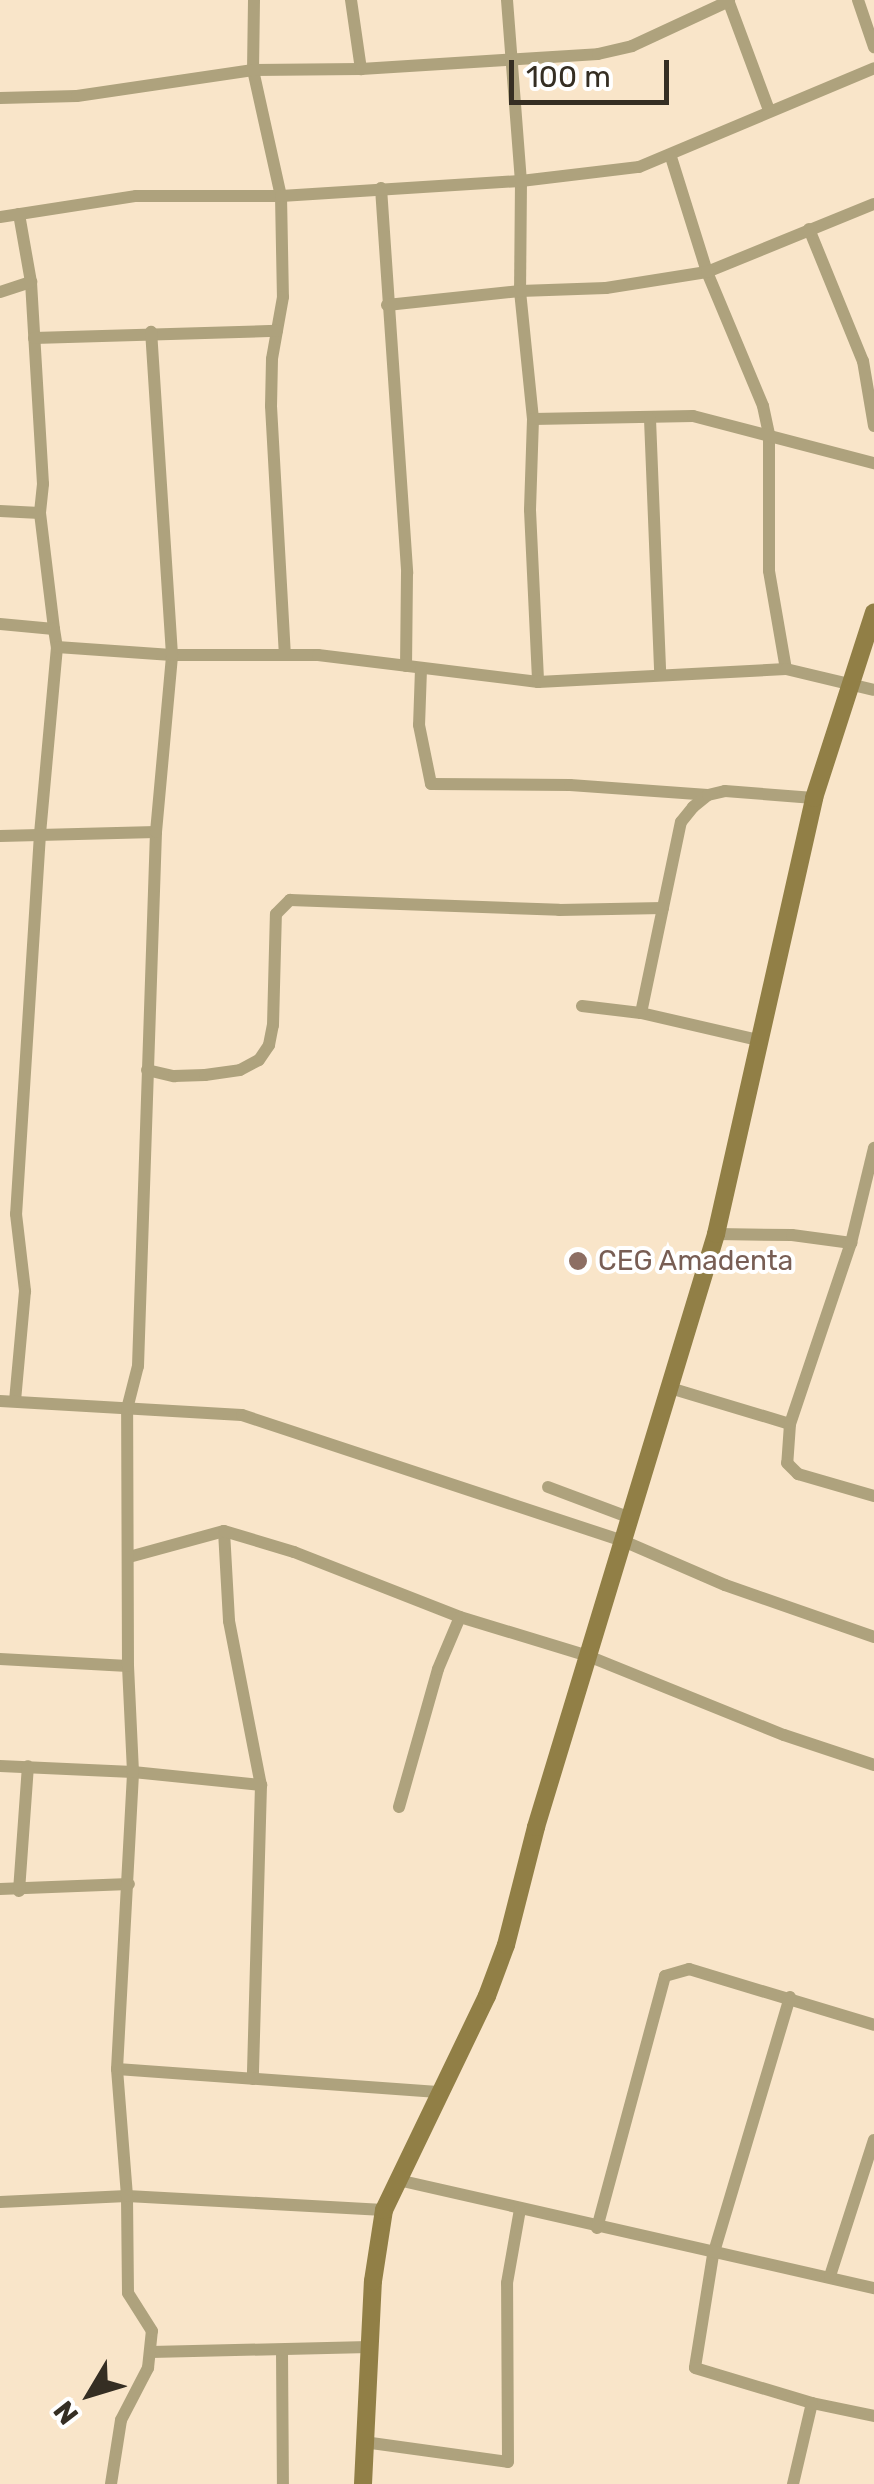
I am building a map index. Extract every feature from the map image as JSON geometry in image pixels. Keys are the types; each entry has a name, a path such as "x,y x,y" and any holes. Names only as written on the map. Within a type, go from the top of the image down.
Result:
{"street":[{"path":"254,0 253,70 282,196 283,298 271,406 285,654"},
{"path":"351,0 361,68"},
{"path":"507,0 521,181 520,291 534,420 530,510 538,682"},
{"path":"0,98 77,96 253,70 361,68 598,54 632,46 729,1 770,110"},
{"path":"863,1 874,47"},
{"path":"0,217 136,196 282,196 521,181 640,166 874,68"},
{"path":"671,156 706,272 755,382 769,435 769,571 786,669"},
{"path":"380,188 414,668 419,725 432,784 570,784 708,795 746,792 814,798"},
{"path":"387,304 520,291 606,288 706,272 874,204"},
{"path":"19,214 31,282 43,484 40,513 57,647 40,834 16,1214 26,1292 7,1401 242,1415 621,1540 726,1585 874,1637"},
{"path":"809,228 869,359 874,426"},
{"path":"0,292 31,282"},
{"path":"34,338 277,331"},
{"path":"111,2484 122,2420 151,2352 152,2331 128,2293 127,2196 117,2069 130,1884 133,1772 128,1666 127,1409 138,1366 156,832 172,655 150,332"},
{"path":"534,420 693,416 874,463"},
{"path":"650,419 660,672"},
{"path":"0,510 40,513"},
{"path":"363,2484 372,2281 384,2210 506,1945 621,1540 716,1234 814,798 874,612"},
{"path":"0,624 54,629"},
{"path":"57,647 172,655 285,654 480,672 538,682 660,672 786,669 874,690"},
{"path":"642,1013 682,822 708,795"},
{"path":"0,836 156,832"},
{"path":"147,1070 174,1076 205,1075 240,1070 259,1060 269,1045 272,1024 276,914 290,900 558,910 663,908"},
{"path":"582,1006 642,1013 762,1041"},
{"path":"873,1153 851,1244 790,1424 787,1463 798,1474 874,1496"},
{"path":"716,1234 792,1234 851,1244"},
{"path":"670,1388 790,1424"},
{"path":"548,1487 628,1517"},
{"path":"129,1557 224,1531 294,1552 460,1616 588,1656 784,1735 874,1765"},
{"path":"224,1531 229,1622 262,1785 253,2078"},
{"path":"399,1806 438,1669 460,1616"},
{"path":"0,1659 128,1666"},
{"path":"0,1766 133,1772 262,1785"},
{"path":"19,1892 28,1766"},
{"path":"0,1889 19,1892 130,1884"},
{"path":"598,2228 666,1976 689,1969 874,2025"},
{"path":"790,1997 713,2254 695,2368 812,2403 874,2416"},
{"path":"117,2069 440,2092"},
{"path":"830,2276 873,2150"},
{"path":"398,2180 874,2288"},
{"path":"0,2202 127,2196 384,2210"},
{"path":"364,2442 508,2462 508,2283 520,2209"},
{"path":"151,2352 369,2347"},
{"path":"282,2351 283,2484"},
{"path":"794,2484 812,2403"}],"place":[{"name":"CEG Amadenta","path":"578,1261"}]}
